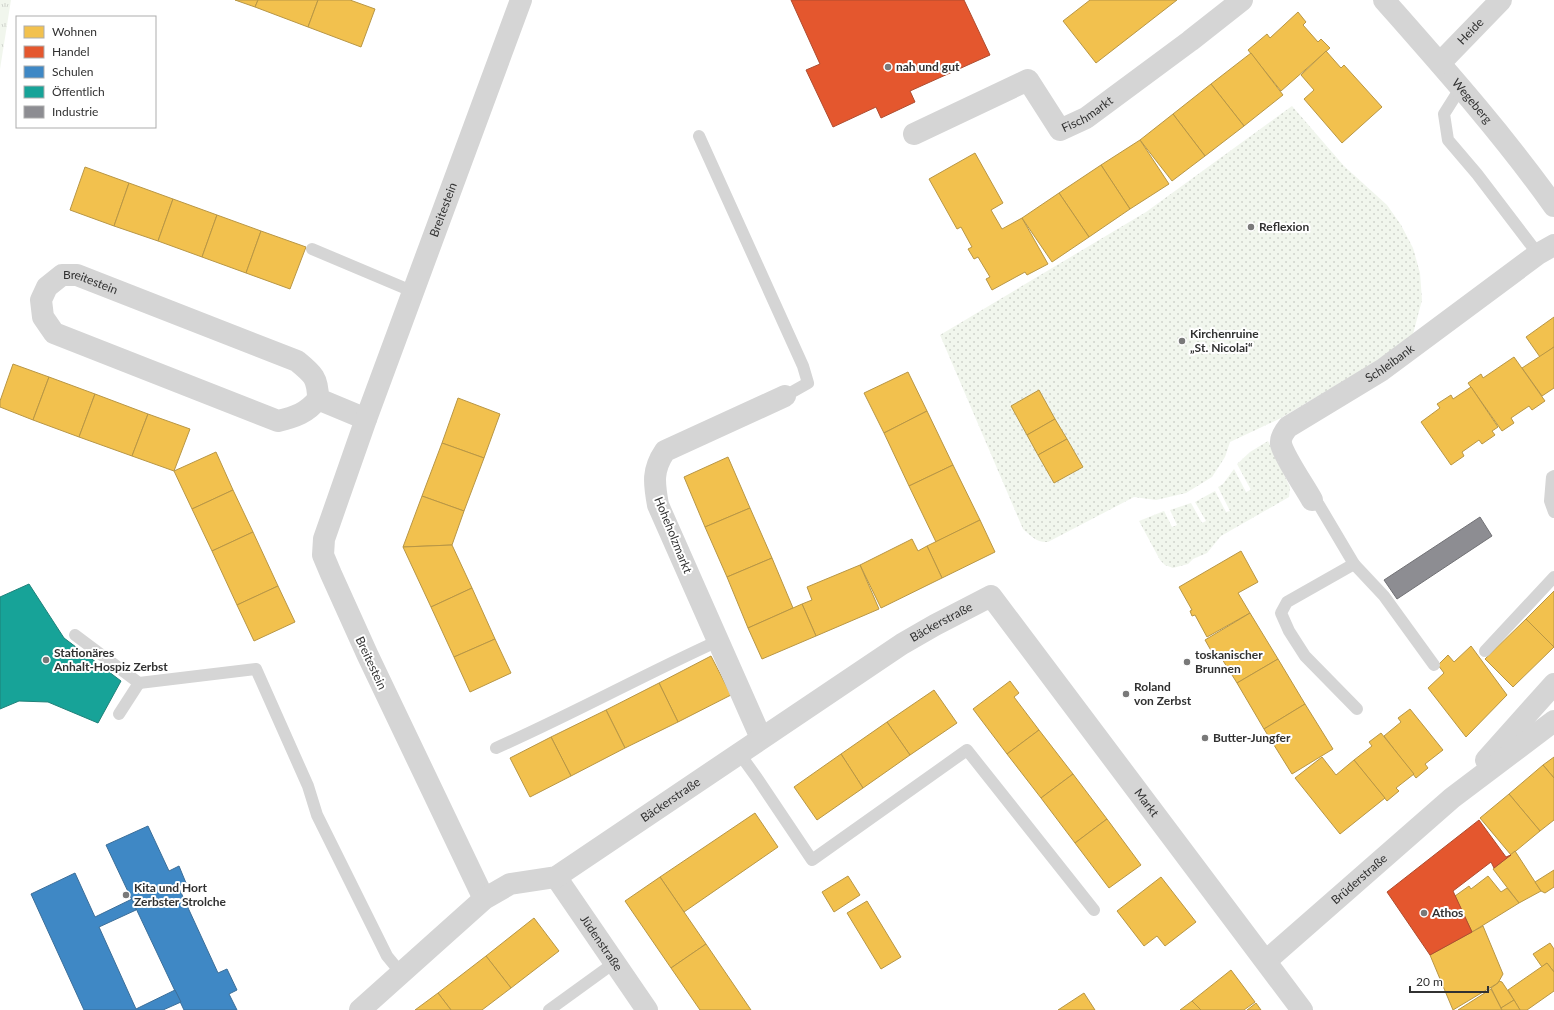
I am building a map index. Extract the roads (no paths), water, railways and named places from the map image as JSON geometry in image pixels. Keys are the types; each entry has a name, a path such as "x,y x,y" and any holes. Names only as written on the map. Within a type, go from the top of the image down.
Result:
{"street":[{"name":"Breitestein","path":"484,899 368,656 323,555 324,539 366,419 521,0"},
{"name":"Fischmarkt","path":"914,134 1028,80 1060,130 1086,118 1190,41 1242,0"},
{"name":"Wegeberg","path":"1384,0 1461,87 1506,142 1554,206"},
{"name":"Heide","path":"1440,62 1501,0"},
{"name":"Schleibank","path":"1312,500 1285,454 1281,444 1283,434 1288,427 1382,370 1546,249"},
{"name":"Breitestein","path":"62,275 77,275 297,361 310,372 318,384 318,399 311,408 294,417 278,420 54,333 42,317 41,300 47,287 62,275"},
{"name":"Hoheholzmarkt","path":"761,738 658,505 655,486 655,469 665,451 785,396"},
{"path":"318,399 366,419"},
{"name":"Bäckerstraße","path":"360,1010 484,899 510,884 556,877 902,644 991,596"},
{"name":"Markt","path":"991,596 1302,1010"},
{"name":"Brüderstraße","path":"1452,798 1554,684"},
{"name":"Brüderstraße","path":"1266,961 1452,798 1554,720"},
{"name":"Jüdenstraße","path":"556,877 647,1010"}],"lane":[{"path":"1461,87 1444,114 1448,140 1546,249"},
{"path":"699,136 803,366 808,383 785,396"},
{"path":"312,250 414,292"},
{"path":"1554,476 1552,477 1550,501 1554,512"},
{"path":"1312,500 1319,505 1354,564 1384,596 1434,665"},
{"path":"1354,564 1287,602 1281,613 1289,631 1305,656 1357,709"},
{"path":"1485,651 1554,577"},
{"path":"75,636 139,682 256,669 308,786 317,815 387,956 401,973"},
{"path":"496,748 533,732 718,641"},
{"path":"119,714 139,682"},
{"path":"739,753 812,860 967,750 1094,910"},
{"path":"549,1010 614,963"}],"place":[{"name":"nah und gut","path":"888,67"},
{"name":"Reflexion","path":"1251,227"},
{"name":"Kirchenruine „St. Nicolai“","path":"1182,341"},
{"name":"Stationäres Anhalt-Hospiz Zerbst","path":"46,660"},
{"name":"toskanischer Brunnen","path":"1187,662"},
{"name":"Roland von Zerbst","path":"1126,694"},
{"name":"Butter-Jungfer","path":"1205,738"},
{"name":"Kita und Hort Zerbster Strolche","path":"126,895"},
{"name":"Athos","path":"1424,913"}]}
